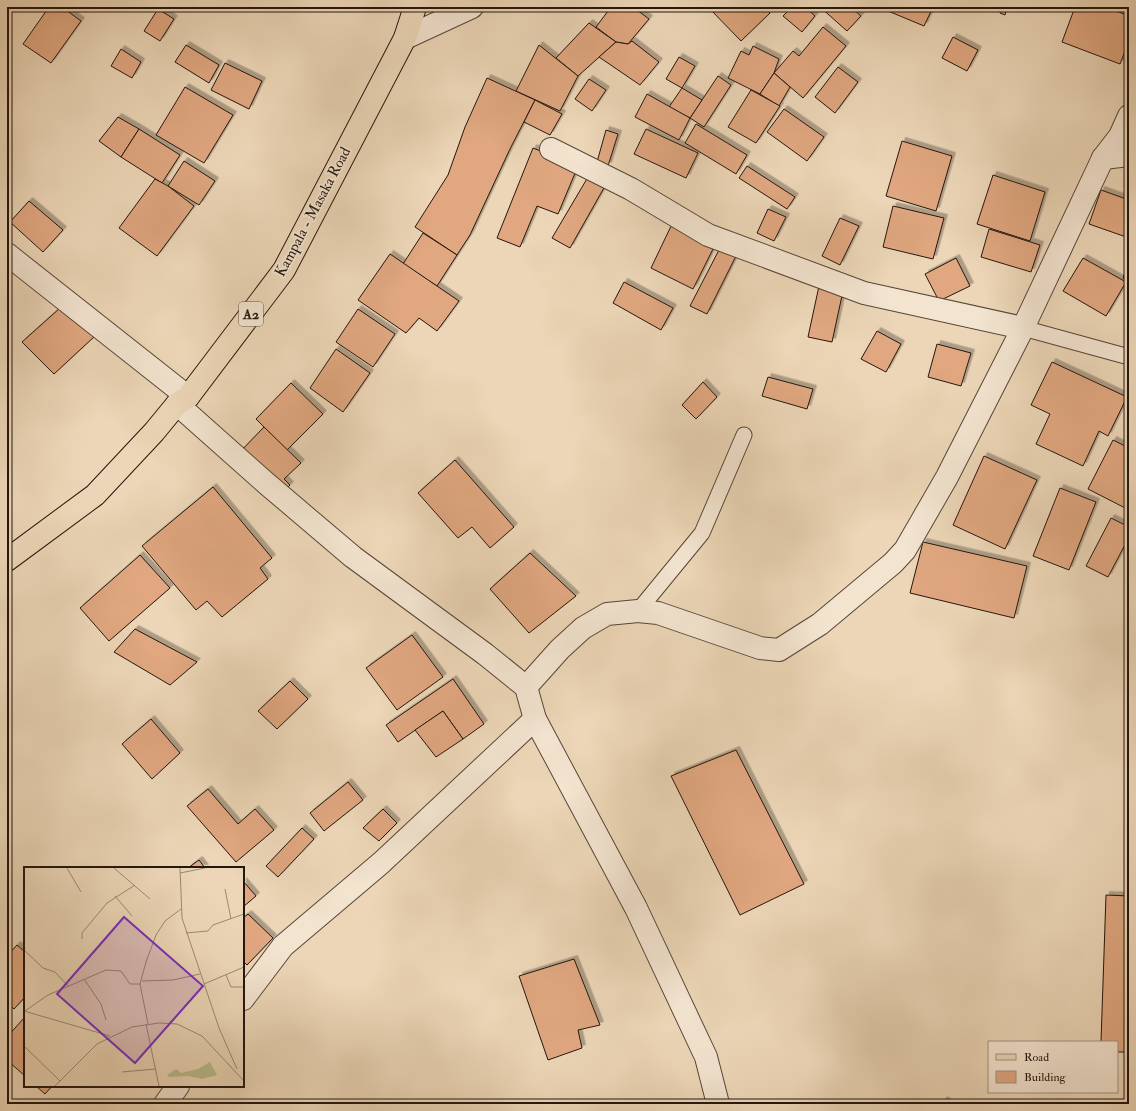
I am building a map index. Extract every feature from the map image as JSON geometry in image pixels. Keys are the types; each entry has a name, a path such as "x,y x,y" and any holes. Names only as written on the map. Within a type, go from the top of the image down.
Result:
{"main road":[{"name":"Kampala - Masaka Road","path":"7,560 95,495 182,400 284,270 405,38 415,7"}],"street":[{"path":"405,38 472,7"},
{"path":"526,687 560,649 583,628 608,614 638,610 658,613 760,648 779,650 791,644 820,624 893,563 905,550 947,476 1023,328 1103,158 1120,136 1129,116"},
{"path":"551,149 631,189 708,235 864,293 1023,328"},
{"path":"1103,158 1129,155"},
{"path":"7,254 182,400 267,484 353,557 485,654 526,687 535,719 636,908 706,1057 718,1104"},
{"path":"244,999 283,946 381,863 535,719"},
{"path":"165,1104 177,1087"}],"lane":[{"path":"1023,328 1129,357"},
{"path":"638,610 702,533 744,435"}],"building":[{"path":"49,7 62,7 81,21 51,63 23,44"},
{"path":"611,7 633,7 649,19 628,44 616,42 596,27"},
{"path":"708,7 764,7 770,13 741,41"},
{"path":"792,7 805,7 815,16 802,32 783,16"},
{"path":"820,7 851,7 861,16 847,31"},
{"path":"860,7 869,7 865,12"},
{"path":"890,7 933,7 924,26 888,11"},
{"path":"1001,7 1007,7 1005,15 1000,13"},
{"path":"1075,7 1106,7 1129,16 1129,41 1120,64 1062,42"},
{"path":"158,9 174,19 160,41 144,31"},
{"path":"589,23 616,42 578,76 556,58"},
{"path":"823,27 846,46 803,98 774,73 793,51 799,56"},
{"path":"953,37 978,50 967,71 942,58"},
{"path":"632,41 659,62 640,85 599,57 616,42 628,44"},
{"path":"186,45 219,65 209,83 175,62"},
{"path":"539,45 578,76 560,111 516,91"},
{"path":"753,46 779,59 774,73 760,94 728,78 741,51 749,55"},
{"path":"121,49 141,62 132,78 111,66"},
{"path":"679,57 695,66 682,88 666,79"},
{"path":"225,63 262,81 249,109 211,90"},
{"path":"838,67 858,82 835,113 815,97"},
{"path":"774,73 790,87 779,106 760,94"},
{"path":"718,76 731,85 704,127 690,118"},
{"path":"487,78 535,100 510,149 470,235 457,255 415,227 448,175 465,127"},
{"path":"589,79 606,90 592,111 575,99"},
{"path":"185,87 233,115 204,163 156,135"},
{"path":"682,88 702,100 690,118 669,107"},
{"path":"751,90 780,106 756,143 728,127"},
{"path":"647,94 690,118 679,140 635,117"},
{"path":"535,100 562,114 550,135 524,122"},
{"path":"784,109 824,137 807,161 767,132"},
{"path":"118,117 139,129 121,157 99,141"},
{"path":"696,124 747,155 736,174 685,143"},
{"path":"139,129 180,155 162,183 121,157"},
{"path":"646,129 698,153 686,178 634,154"},
{"path":"606,130 618,134 608,166 597,162"},
{"path":"902,141 952,156 936,211 886,196"},
{"path":"533,148 578,166 558,214 537,206 520,247 497,238"},
{"path":"184,161 215,181 199,205 168,186"},
{"path":"747,166 795,197 787,209 739,178"},
{"path":"993,175 1045,192 1030,241 977,224"},
{"path":"588,177 605,186 570,248 552,238"},
{"path":"155,179 168,186 194,206 157,256 119,228"},
{"path":"1101,190 1129,200 1129,238 1089,224"},
{"path":"29,201 63,230 43,252 10,222"},
{"path":"893,206 944,218 933,259 883,247"},
{"path":"768,209 786,217 774,241 757,233"},
{"path":"840,218 859,226 840,265 822,256"},
{"path":"673,222 716,243 693,289 651,268"},
{"path":"989,229 1040,245 1031,272 981,257"},
{"path":"423,233 457,255 437,286 403,264"},
{"path":"720,248 736,256 707,314 690,306"},
{"path":"390,254 459,301 437,331 419,318 406,333 358,300"},
{"path":"956,258 970,286 939,301 925,274"},
{"path":"1083,258 1126,282 1106,316 1063,291"},
{"path":"1129,261 1129,280 1123,278"},
{"path":"624,282 673,308 661,330 613,303"},
{"path":"819,286 843,291 832,342 808,337"},
{"path":"60,308 95,336 54,374 22,342"},
{"path":"358,309 395,334 373,367 336,342"},
{"path":"877,331 901,344 886,372 861,359"},
{"path":"937,344 971,353 961,386 928,377"},
{"path":"336,349 370,373 343,412 310,388"},
{"path":"1052,362 1127,397 1108,436 1099,431 1083,466 1036,444 1050,414 1031,405"},
{"path":"768,377 813,389 807,409 762,396"},
{"path":"703,382 717,397 696,419 682,405"},
{"path":"291,383 323,414 287,450 256,419"},
{"path":"264,427 301,463 284,479 290,485 281,494 239,453"},
{"path":"1113,440 1129,448 1129,510 1088,489"},
{"path":"984,456 1037,480 1005,549 953,525"},
{"path":"455,460 514,527 490,548 472,527 458,538 418,493"},
{"path":"213,487 272,558 260,568 268,579 222,617 207,601 196,610 142,546"},
{"path":"1060,488 1096,502 1069,570 1033,556"},
{"path":"1111,518 1129,527 1129,537 1108,577 1086,566"},
{"path":"923,542 1027,566 1014,618 910,593"},
{"path":"530,553 576,596 529,633 490,589"},
{"path":"140,555 170,588 109,641 80,608"},
{"path":"135,629 197,662 170,685 114,652"},
{"path":"412,635 443,677 397,710 366,668"},
{"path":"453,679 484,724 463,739 443,711 398,742 386,725"},
{"path":"290,681 308,699 277,729 258,711"},
{"path":"443,711 463,739 436,757 415,730"},
{"path":"151,719 180,753 152,779 122,744"},
{"path":"736,750 804,884 740,915 671,776"},
{"path":"348,782 363,800 324,831 310,813"},
{"path":"208,789 238,824 255,809 274,830 236,862 187,806"},
{"path":"383,809 397,823 379,841 363,828"},
{"path":"302,828 314,839 278,877 266,866"},
{"path":"199,860 204,867 189,867"},
{"path":"244,882 256,896 244,906"},
{"path":"1106,895 1129,896 1129,1052 1118,1052 1118,1041 1101,1041"},
{"path":"248,914 273,938 247,965 244,962 244,917"},
{"path":"17,945 24,951 24,998 14,1009 7,1003 7,956"},
{"path":"574,959 600,1025 578,1030 582,1048 548,1060 519,976"},
{"path":"24,1018 24,1075 7,1060 7,1037"},
{"path":"37,1087 51,1087 45,1094"},
{"path":"944,1100 949,1104 941,1104"}]}
